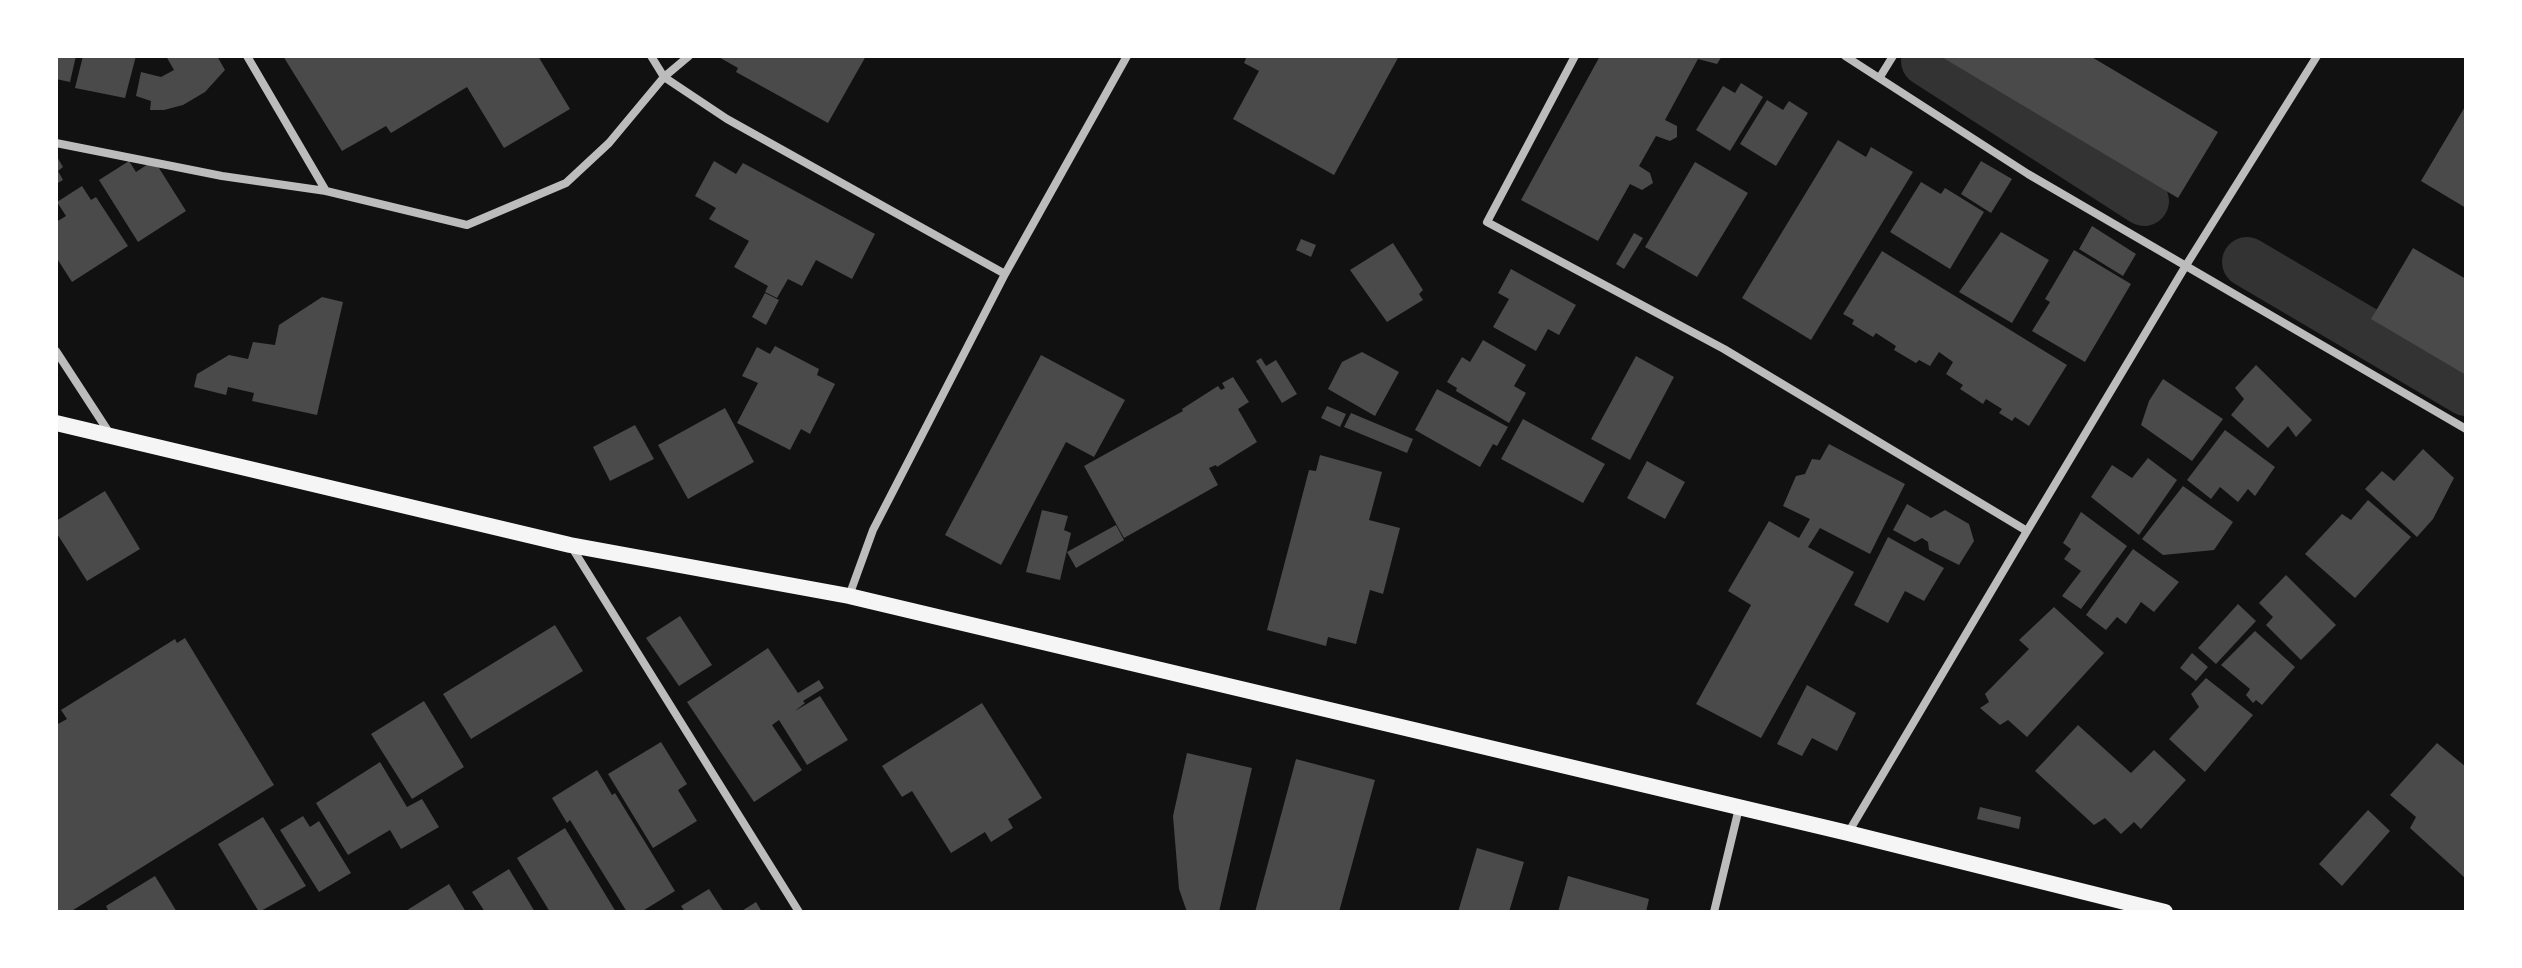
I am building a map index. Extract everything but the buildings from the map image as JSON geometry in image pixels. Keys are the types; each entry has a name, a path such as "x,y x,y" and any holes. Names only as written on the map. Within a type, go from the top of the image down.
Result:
{"main road":[{"path":"56,423 570,545 849,596 1848,833 2165,912"}],"street":[{"path":"247,56 326,191"},
{"path":"651,56 664,77 727,119 1005,274"},
{"path":"56,143 222,176 326,191 467,225 566,183 609,143 664,77 689,56"},
{"path":"849,596 873,530 1005,274 1127,56"},
{"path":"1575,56 1487,222 1724,349 2027,531"},
{"path":"1845,56 2028,174 2466,429"},
{"path":"1880,77 1893,56"},
{"path":"1848,833 2185,267 2317,56"},
{"path":"56,351 111,434"},
{"path":"570,545 799,912"},
{"path":"1714,912 1739,807"}],"waterway":[{"path":"1926,61 2144,201"},
{"path":"2247,262 2466,391"}]}
